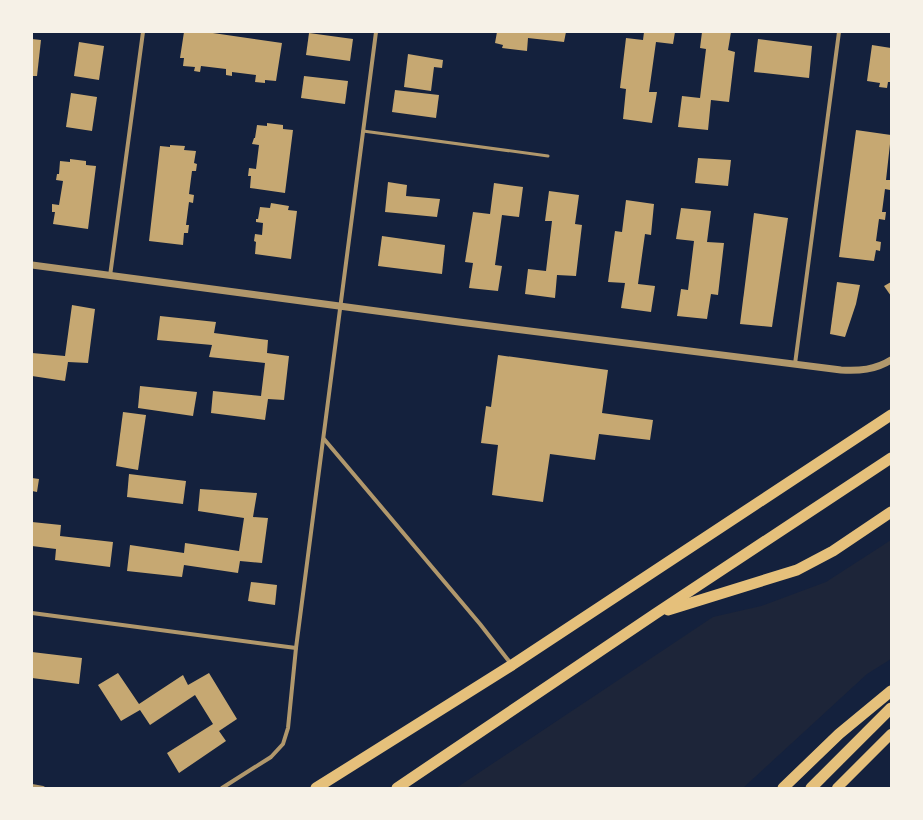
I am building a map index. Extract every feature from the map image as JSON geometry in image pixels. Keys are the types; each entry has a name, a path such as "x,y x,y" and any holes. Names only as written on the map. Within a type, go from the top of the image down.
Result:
{"highway":[{"path":"316,788 512,665 891,415"},
{"path":"399,787 655,614 891,458"},
{"path":"655,614 797,570 833,551 891,512"},
{"path":"783,788 833,739 891,691"},
{"path":"811,788 891,708"}],"main road":[{"path":"837,788 891,734"}],"street":[{"path":"110,276 143,32"},
{"path":"222,788 275,754 283,744 288,728 296,648 376,32"},
{"path":"795,364 839,32"},
{"path":"32,265 341,305 459,322 858,371 880,366 891,360"},
{"path":"324,439 480,624 512,665"},
{"path":"32,613 296,648"},
{"path":"32,786 44,788"}],"lane":[{"path":"363,130 548,156"}],"shaded area":[{"path":"891,540 891,659 867,674 743,788 456,788 713,617 761,606 826,582"}],"building":[{"path":"184,32 206,32 282,43 276,81 265,80 265,83 255,82 256,75 232,72 232,76 226,75 226,69 201,66 200,72 194,71 195,67 183,66 184,58 180,58"},
{"path":"497,32 566,32 564,42 528,38 527,51 502,48 503,45 495,43"},
{"path":"644,32 675,32 673,44 656,42 649,92 657,92 652,123 623,119 626,89 620,88 626,38 643,40"},
{"path":"702,32 731,32 728,50 735,52 729,102 711,100 708,130 678,127 682,96 700,98 706,49 700,48"},
{"path":"309,33 353,39 350,61 306,55"},
{"path":"32,39 41,40 37,76 32,76"},
{"path":"758,39 812,46 809,78 754,72"},
{"path":"79,42 104,46 99,80 74,76"},
{"path":"872,45 891,48 891,82 888,82 887,88 879,87 880,83 867,81"},
{"path":"408,54 443,60 442,68 434,67 431,91 404,87"},
{"path":"304,76 348,81 345,104 301,98"},
{"path":"395,90 439,95 436,118 392,112"},
{"path":"71,93 97,97 92,131 66,127"},
{"path":"267,123 283,125 283,129 293,130 285,193 250,188 251,176 248,176 249,168 256,169 259,145 252,144 255,138 257,125 267,126"},
{"path":"856,130 891,135 886,180 891,180 890,190 885,189 882,212 886,212 885,220 879,219 876,241 881,242 880,251 876,250 874,261 839,257"},
{"path":"170,145 185,146 184,150 196,151 194,163 197,164 196,171 192,171 189,194 194,195 193,203 189,202 186,225 189,225 188,233 184,233 183,245 149,241 160,146 170,147"},
{"path":"698,158 731,160 728,186 695,183"},
{"path":"70,159 86,161 86,165 96,166 88,229 53,224 55,212 52,212 52,204 59,205 63,181 56,180 57,174 59,174 60,161 70,162"},
{"path":"388,182 407,185 406,196 440,199 437,217 385,212"},
{"path":"494,183 523,187 519,217 502,215 495,265 502,266 498,291 469,288 473,263 465,262 473,212 490,214"},
{"path":"549,191 579,195 575,224 582,225 576,276 557,275 555,298 525,294 528,269 546,271 552,221 545,221"},
{"path":"626,200 654,204 651,235 645,234 638,284 655,286 651,312 621,308 625,283 608,282 615,231 622,232"},
{"path":"271,203 289,206 288,210 297,211 291,259 255,254 255,234 262,235 263,223 256,222 256,219 258,219 260,207 270,208"},
{"path":"681,208 711,211 707,242 724,243 718,295 711,294 707,319 677,316 681,289 688,290 694,241 676,239"},
{"path":"754,213 788,218 772,327 740,324"},
{"path":"382,236 445,245 442,274 378,266"},
{"path":"837,282 860,285 856,304 845,337 830,334"},
{"path":"891,282 891,296 884,286"},
{"path":"72,305 95,309 88,363 68,362 65,381 32,376 32,353 65,356"},
{"path":"160,316 216,322 214,333 268,340 267,353 289,356 284,400 268,399 265,420 211,413 213,391 261,396 265,363 209,357 212,345 157,340"},
{"path":"498,355 608,370 602,413 653,420 650,440 599,434 595,460 550,454 543,502 492,495 498,445 481,443 486,406 491,407"},
{"path":"140,386 197,392 193,416 138,408"},
{"path":"123,412 146,415 138,470 116,466"},
{"path":"129,474 186,481 183,504 127,497"},
{"path":"32,478 39,479 37,492 32,491"},
{"path":"200,489 257,493 253,517 268,518 262,563 240,561 238,573 184,565 182,577 127,571 130,545 184,553 185,543 239,551 244,518 198,511"},
{"path":"32,522 61,525 60,536 113,542 110,567 55,560 56,549 32,546"},
{"path":"251,582 277,585 275,605 248,601"},
{"path":"32,652 82,658 79,684 32,678"},
{"path":"118,673 139,704 183,675 188,685 209,673 237,719 219,731 226,741 179,773 167,753 213,724 195,695 150,725 140,710 121,721 98,685"}]}
